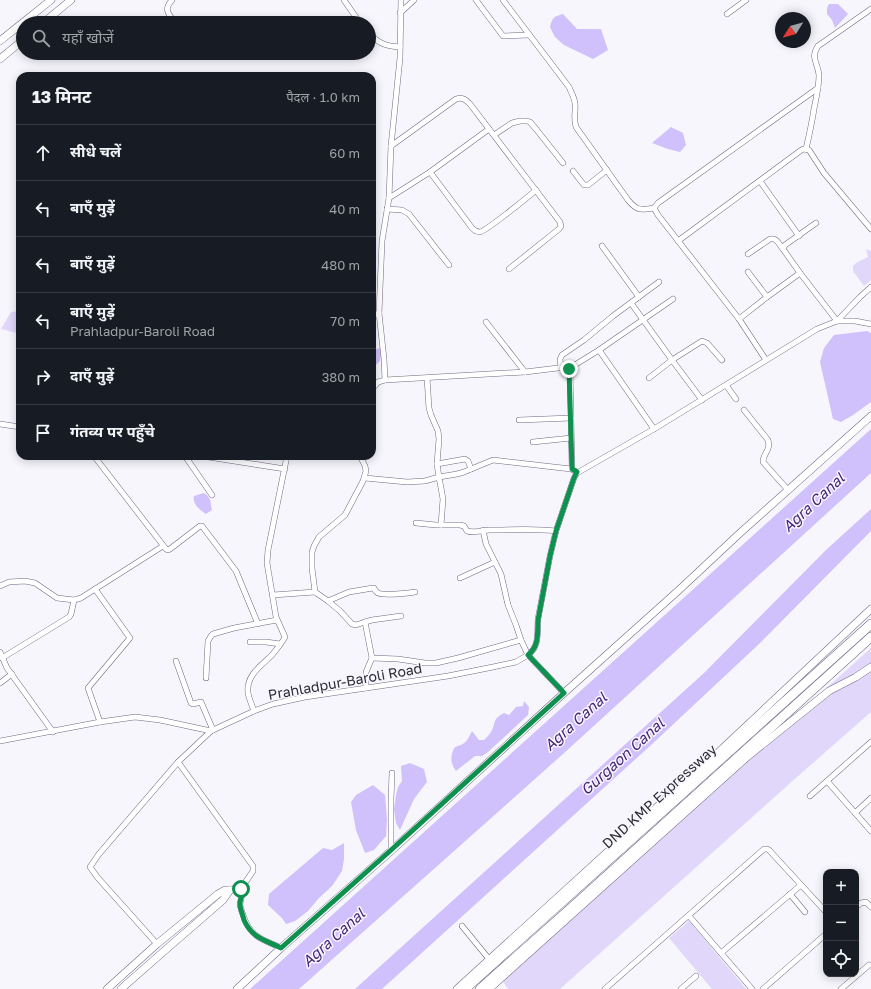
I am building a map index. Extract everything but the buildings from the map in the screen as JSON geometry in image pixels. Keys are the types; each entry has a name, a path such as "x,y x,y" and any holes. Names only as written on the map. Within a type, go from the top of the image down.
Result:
{"highway":[{"name":"DND KMP Expressway","path":"480,989 713,780 842,656 871,624"},
{"name":"DND KMP Expressway","path":"465,989 842,656 871,637"}],"street":[{"path":"31,16 51,0"},
{"path":"51,16 70,0"},
{"path":"170,16 167,8 172,0"},
{"path":"344,0 355,16"},
{"path":"384,380 384,359 379,313 382,241 387,209 391,146 399,66 401,0"},
{"path":"400,13 414,0"},
{"path":"476,0 503,36 529,35"},
{"path":"503,0 569,87 575,104 574,121 576,127 633,206 639,210 654,208 658,203 818,88"},
{"path":"727,14 746,0"},
{"path":"806,149 818,88 819,74 815,62 815,51 818,46 871,9"},
{"path":"0,41 16,28"},
{"path":"376,40 389,46 400,47"},
{"path":"0,58 16,45"},
{"path":"391,146 456,99 464,99 470,104 559,219 561,226 509,269"},
{"path":"494,135 516,122 527,120 563,163"},
{"path":"388,198 430,172 489,129"},
{"path":"678,241 800,151 806,149"},
{"path":"806,149 809,150 824,173 871,229"},
{"path":"573,171 584,184 588,185 607,170"},
{"path":"430,172 472,228 480,232 489,227 536,190"},
{"path":"760,181 799,236"},
{"path":"654,208 739,319 766,360"},
{"path":"387,209 402,210 410,214 449,265"},
{"path":"783,249 785,245 816,223"},
{"path":"748,254 772,238 775,239 837,320 871,324"},
{"path":"602,246 639,297"},
{"path":"748,272 767,297"},
{"path":"739,319 800,273"},
{"path":"561,368 560,359 562,355 584,340 659,282"},
{"path":"365,478 407,482 425,481 457,474 489,461 496,460 575,471 654,429 817,329 837,320 871,287"},
{"path":"376,384 384,380 570,368 673,299"},
{"path":"631,303 702,400"},
{"path":"486,322 524,372"},
{"path":"649,378 672,360 702,341 707,343 722,360"},
{"path":"599,350 654,429"},
{"path":"528,655 534,650 537,643 538,620 550,556 556,531 574,478 575,471 571,438 570,368"},
{"path":"427,378 429,408 438,431 439,439 437,464 443,499 441,525"},
{"path":"726,385 736,399"},
{"path":"744,410 768,440 769,448 763,462 788,490"},
{"path":"237,989 871,416"},
{"path":"519,420 571,418"},
{"path":"0,424 16,426"},
{"path":"533,442 571,438"},
{"path":"437,464 466,459 471,469"},
{"path":"97,460 166,549 170,549 202,526 236,571 258,624"},
{"path":"188,460 212,495"},
{"path":"228,460 285,469"},
{"path":"254,711 248,695 248,688 252,674 274,653 285,637 277,620 267,563 268,550 286,460"},
{"path":"315,592 312,568 312,552 314,546 319,537 345,515 365,478 365,466 362,460"},
{"path":"416,524 460,524 469,532 483,530 544,529 556,531"},
{"path":"483,530 486,544 503,581 508,605 528,655 564,693"},
{"path":"0,586 9,582 25,581 35,583 57,598 74,600 81,598 163,546"},
{"path":"460,578 495,562"},
{"path":"328,601 349,592 373,588 379,594 415,592"},
{"path":"95,589 130,638 88,688 100,722"},
{"path":"273,595 315,592 340,611 352,624 356,625 372,620 401,616"},
{"path":"2,658 69,617 74,600"},
{"path":"457,989 659,805 714,757 871,609"},
{"path":"206,678 208,641 213,634 234,628 277,620"},
{"path":"365,622 372,658 366,672 366,688"},
{"path":"372,658 398,659 425,664 436,663 521,640"},
{"path":"250,642 280,644"},
{"path":"0,652 7,668 53,732"},
{"name":"Prahladpur-Baroli Road","path":"157,944 102,883 90,867 99,854 178,762 212,730 273,704 305,697 448,676 516,662 528,655"},
{"path":"176,661 191,703 201,702 212,730"},
{"path":"489,989 747,757 829,691 856,677 871,667"},
{"path":"0,683 12,674"},
{"path":"0,742 100,722 135,717 160,720 212,730"},
{"path":"810,796 871,742"},
{"path":"178,762 253,866 254,871 241,889 241,911 246,924 256,936 281,948"},
{"path":"390,851 392,773"},
{"path":"827,781 871,831"},
{"path":"855,813 871,798"},
{"path":"605,989 764,849 769,850 823,909"},
{"path":"720,953 801,885"},
{"path":"107,989 157,944 218,894 237,887 241,889"},
{"path":"121,989 223,900 230,890"},
{"path":"790,894 805,912"},
{"path":"858,905 866,902 871,907"},
{"path":"689,916 752,989"},
{"path":"462,926 489,959"},
{"path":"763,989 823,937"},
{"path":"841,989 869,965"},
{"path":"681,989 696,976"}],"shaded area":[{"path":"866,249 871,251 871,280 864,286 853,271 853,266 868,257"},
{"path":"16,311 16,333 1,329 11,312"},
{"path":"871,648 871,712 560,989 508,989 502,980"},
{"path":"689,921 746,989 712,989 669,938"}],"water":[{"path":"829,4 838,4 848,14 835,28 832,20 827,14"},
{"path":"563,14 577,29 601,29 608,50 593,59 564,45 555,37 550,27 554,18"},
{"path":"671,127 683,133 686,145 680,152 652,143"},
{"path":"867,331 871,333 871,402 841,422 833,419 820,362 824,348 834,335"},
{"path":"382,347 380,361 376,365 376,349"},
{"name":"Agra Canal","path":"871,429 871,473 563,754 299,989 250,989"},
{"path":"204,493 210,498 212,510 206,514 201,511 194,502 194,496"},
{"name":"Gurgaon Canal","path":"871,509 871,531 759,644 650,746 382,989 355,989 704,673 826,550"},
{"path":"524,701 529,707 528,715 488,752 482,756 475,756 456,771 451,759 455,747 466,742 472,731 479,740 484,740 493,729 497,718 504,713 509,715 516,707 523,706"},
{"path":"410,763 424,769 427,782 414,799 400,830 396,823 394,809 396,795 398,787 402,781 401,766"},
{"path":"373,785 385,795 387,820 386,836 374,850 365,853 356,830 351,802 356,795"},
{"path":"344,843 342,871 332,886 308,911 295,921 286,924 282,918 268,905 269,894 323,848 332,850"}],"route":[{"path":"241,889 242,894 240,904 246,924 256,936 281,948 434,812 564,693 528,655 534,650 537,643 538,620 550,556 556,531 577,472 572,469 569,369"}]}
